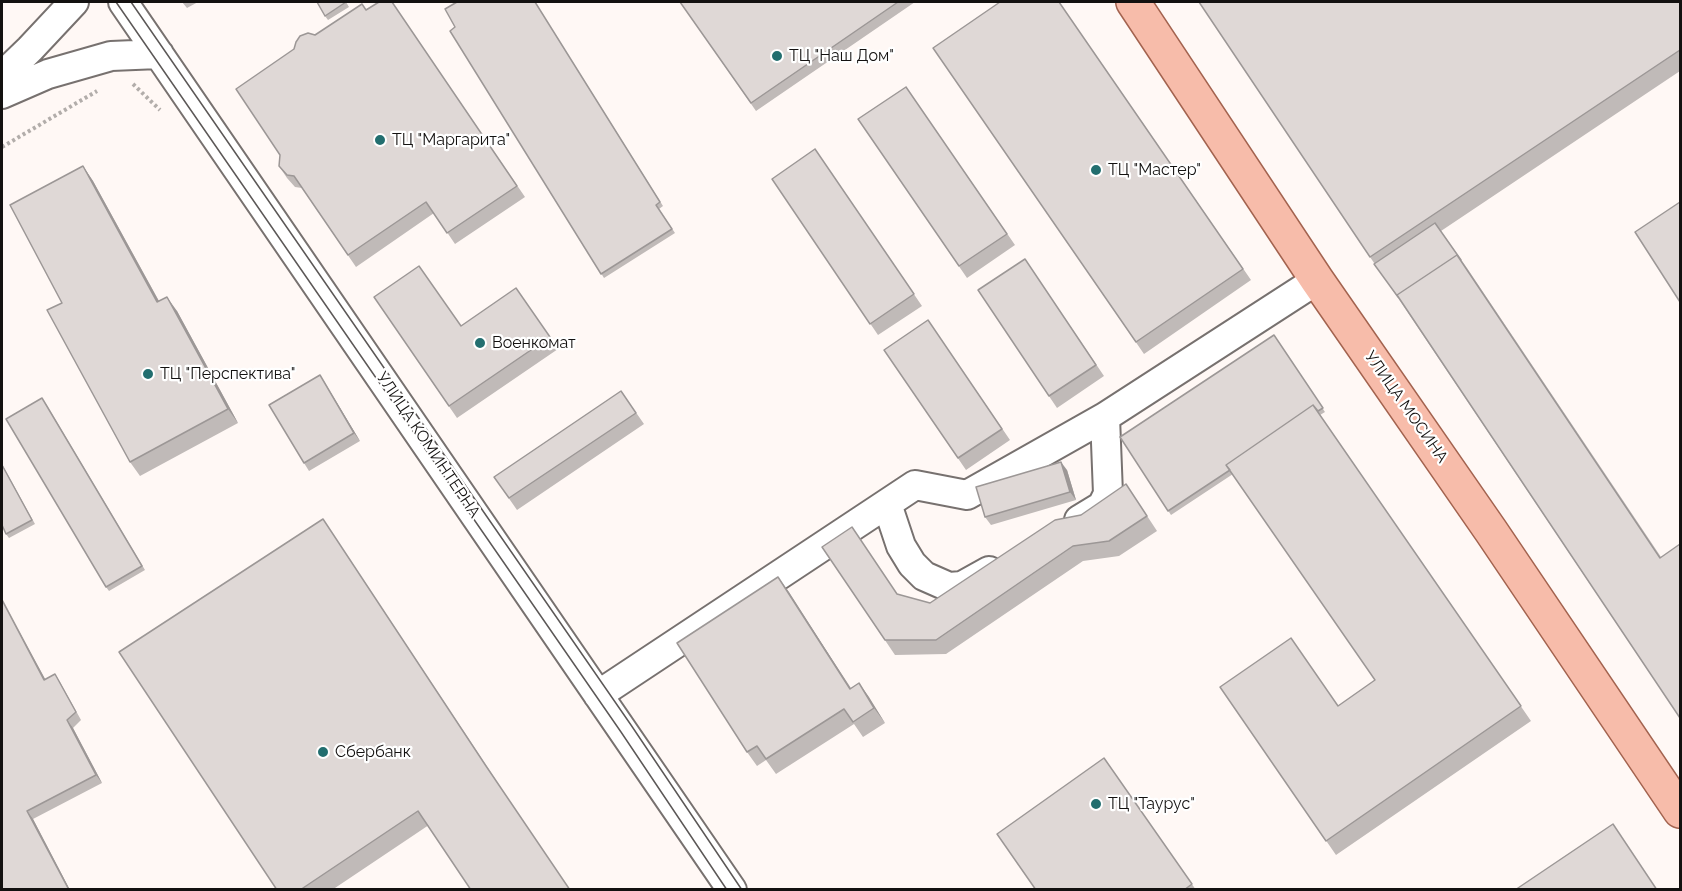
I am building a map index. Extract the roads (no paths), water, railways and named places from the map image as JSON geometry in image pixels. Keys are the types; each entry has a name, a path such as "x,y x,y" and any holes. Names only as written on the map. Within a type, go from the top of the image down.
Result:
{"main road":[{"name":"УЛИЦА МОСИНА","path":"1133,2 1317,280 1498,540 1680,812"}],"street":[{"path":"2,76 74,2"},
{"name":"УЛИЦА КОМИНТЕРНА","path":"123,2 732,890"},
{"path":"2,94 48,74 111,57 159,54"},
{"path":"598,695 915,485 967,495 1105,417 1317,280"},
{"path":"1061,530 1102,506 1108,494 1105,417"},
{"path":"887,504 901,546 912,564 924,576 938,583 949,587 962,586 1012,558"}],"tram line":[{"path":"116,2 621,732 727,890"},
{"path":"131,2 631,725 742,890"}],"place":[{"name":"ТЦ \"Наш Дом\"","path":"777,56"},
{"name":"ТЦ \"Маргарита\"","path":"380,140"},
{"name":"ТЦ \"Мастер\"","path":"1096,170"},
{"name":"Военкомат","path":"480,343"},
{"name":"ТЦ \"Перспектива\"","path":"148,374"},
{"name":"Сбербанк","path":"323,752"},
{"name":"ТЦ \"Таурус\"","path":"1096,804"}]}
